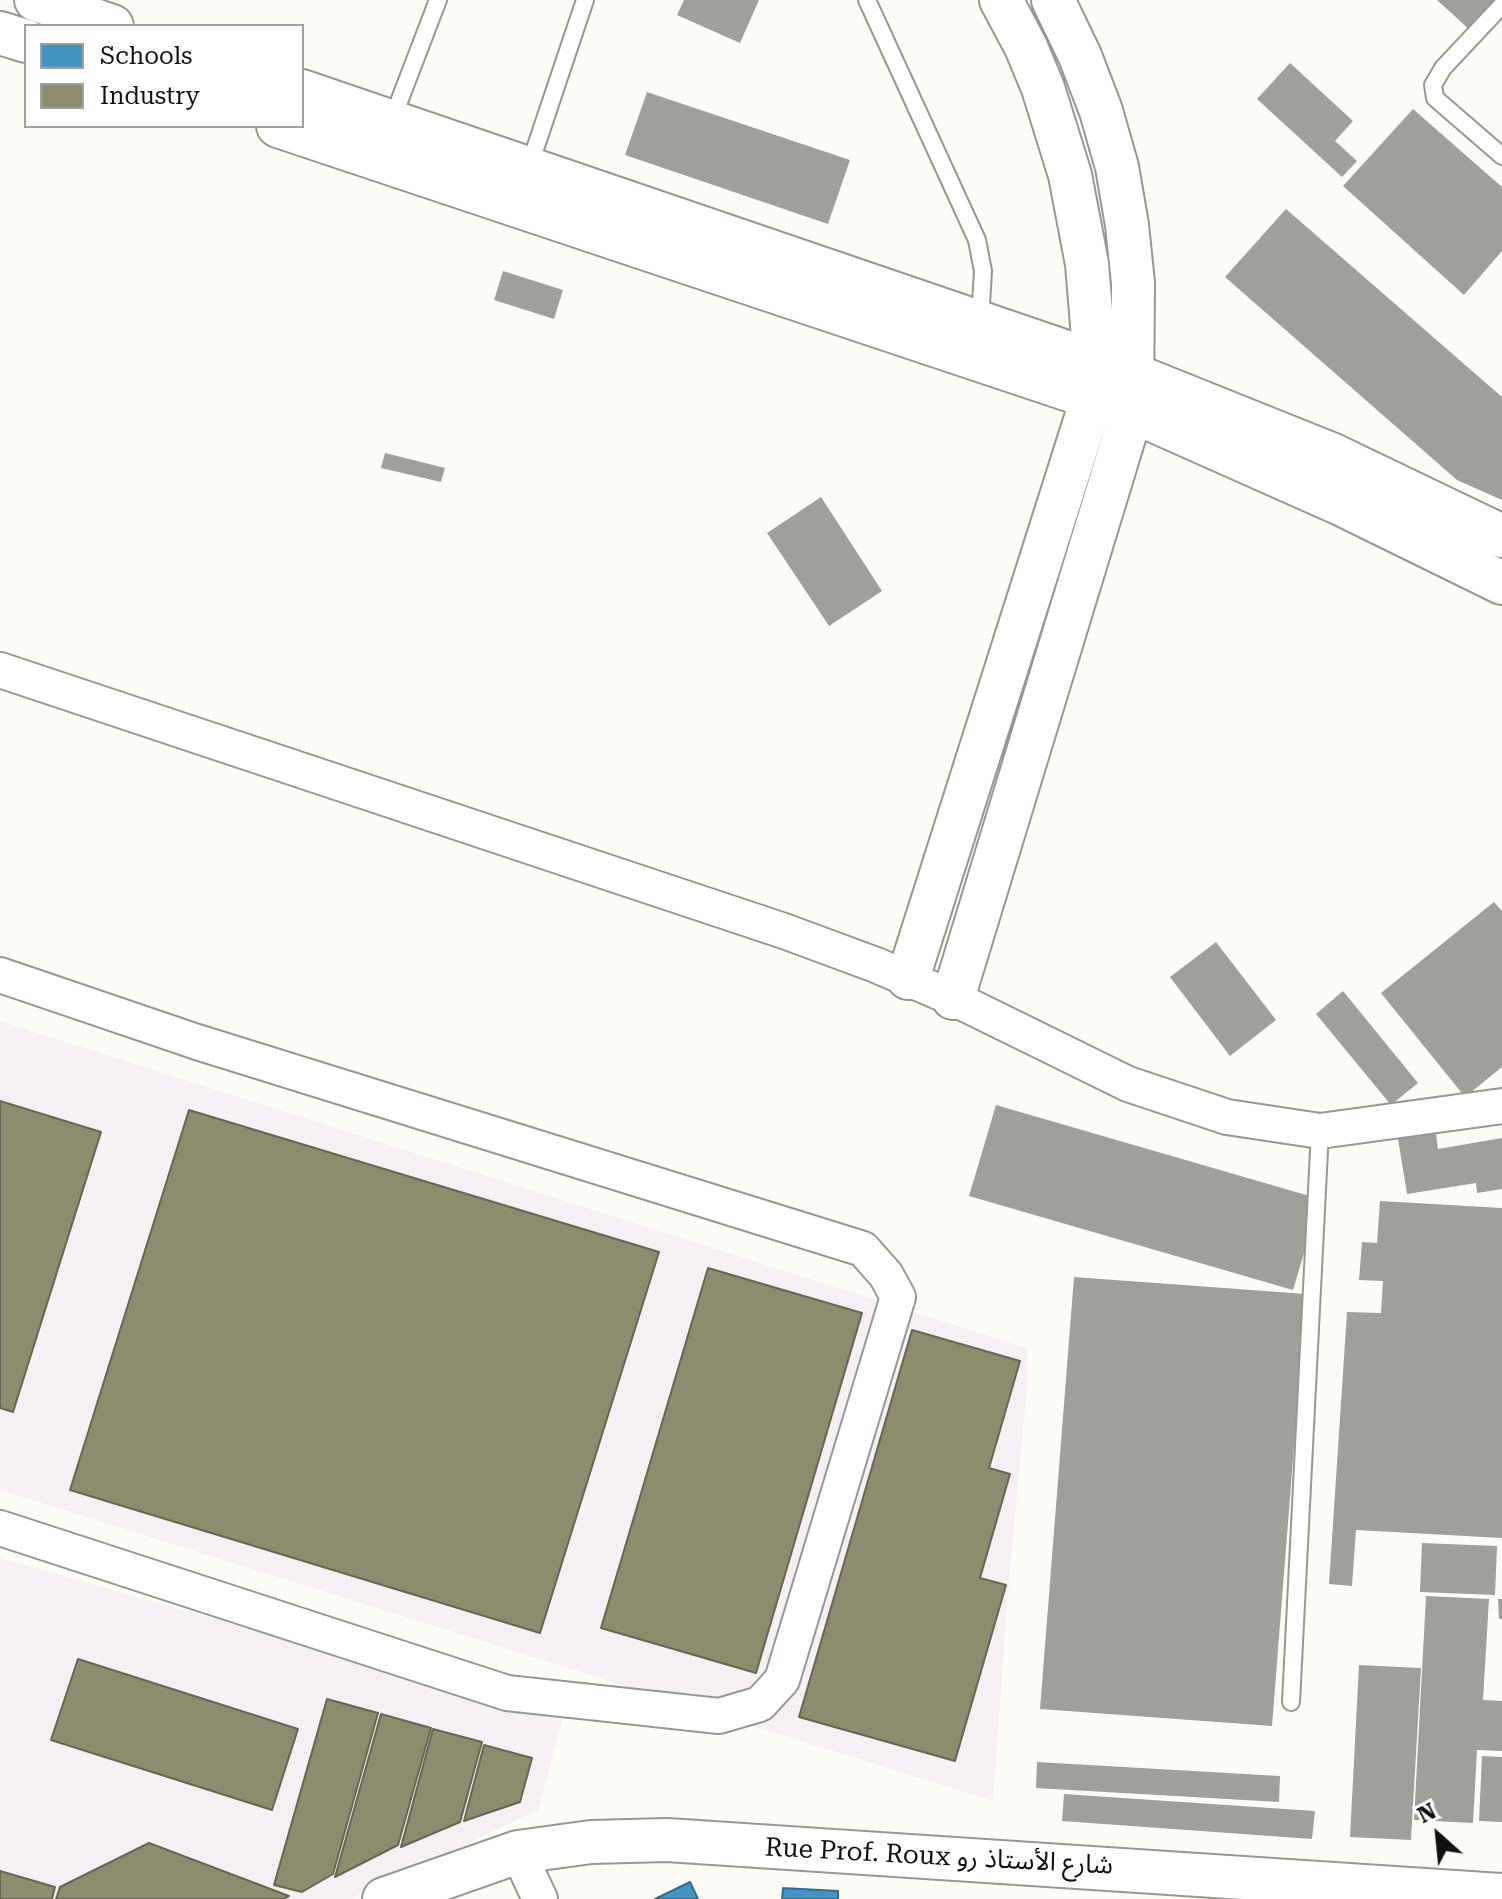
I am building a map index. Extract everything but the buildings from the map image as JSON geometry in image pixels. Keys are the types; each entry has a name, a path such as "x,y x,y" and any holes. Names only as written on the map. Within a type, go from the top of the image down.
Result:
{"street":[{"path":"36,0 106,24"},
{"path":"908,978 1094,380 1087,264 1070,175 1043,88 1001,0"},
{"path":"953,998 1133,393 1133,283 1117,167 1101,111 1080,56 1053,0"},
{"path":"0,33 24,40"},
{"path":"304,92 979,323 1094,380"},
{"path":"284,128 1331,454 1502,536"},
{"path":"1133,393 1341,504 1502,583"},
{"path":"0,670 708,905 908,978 1128,1084 1227,1117 1320,1131 1502,1106"},
{"path":"0,975 197,1042 863,1249 886,1275 898,1297 782,1680 760,1704 719,1716 507,1693 0,1528"},
{"name":"Rue Prof. Roux شارع الأستاذ رو","path":"384,1899 518,1852 591,1842 667,1840 1502,1895"},
{"path":"518,1852 540,1899"}],"lane":[{"path":"392,122 438,0"},
{"path":"529,168 585,0"},
{"path":"867,0 977,240 983,271 979,323"},
{"path":"1502,5 1443,68 1433,85 1435,98 1502,156"},
{"path":"1291,1702 1320,1131"}],"shaded area":[{"path":"0,1021 1027,1348 1027,1388 993,1801 0,1490"},
{"path":"0,1558 563,1718 538,1810 350,1899 0,1899"}]}
